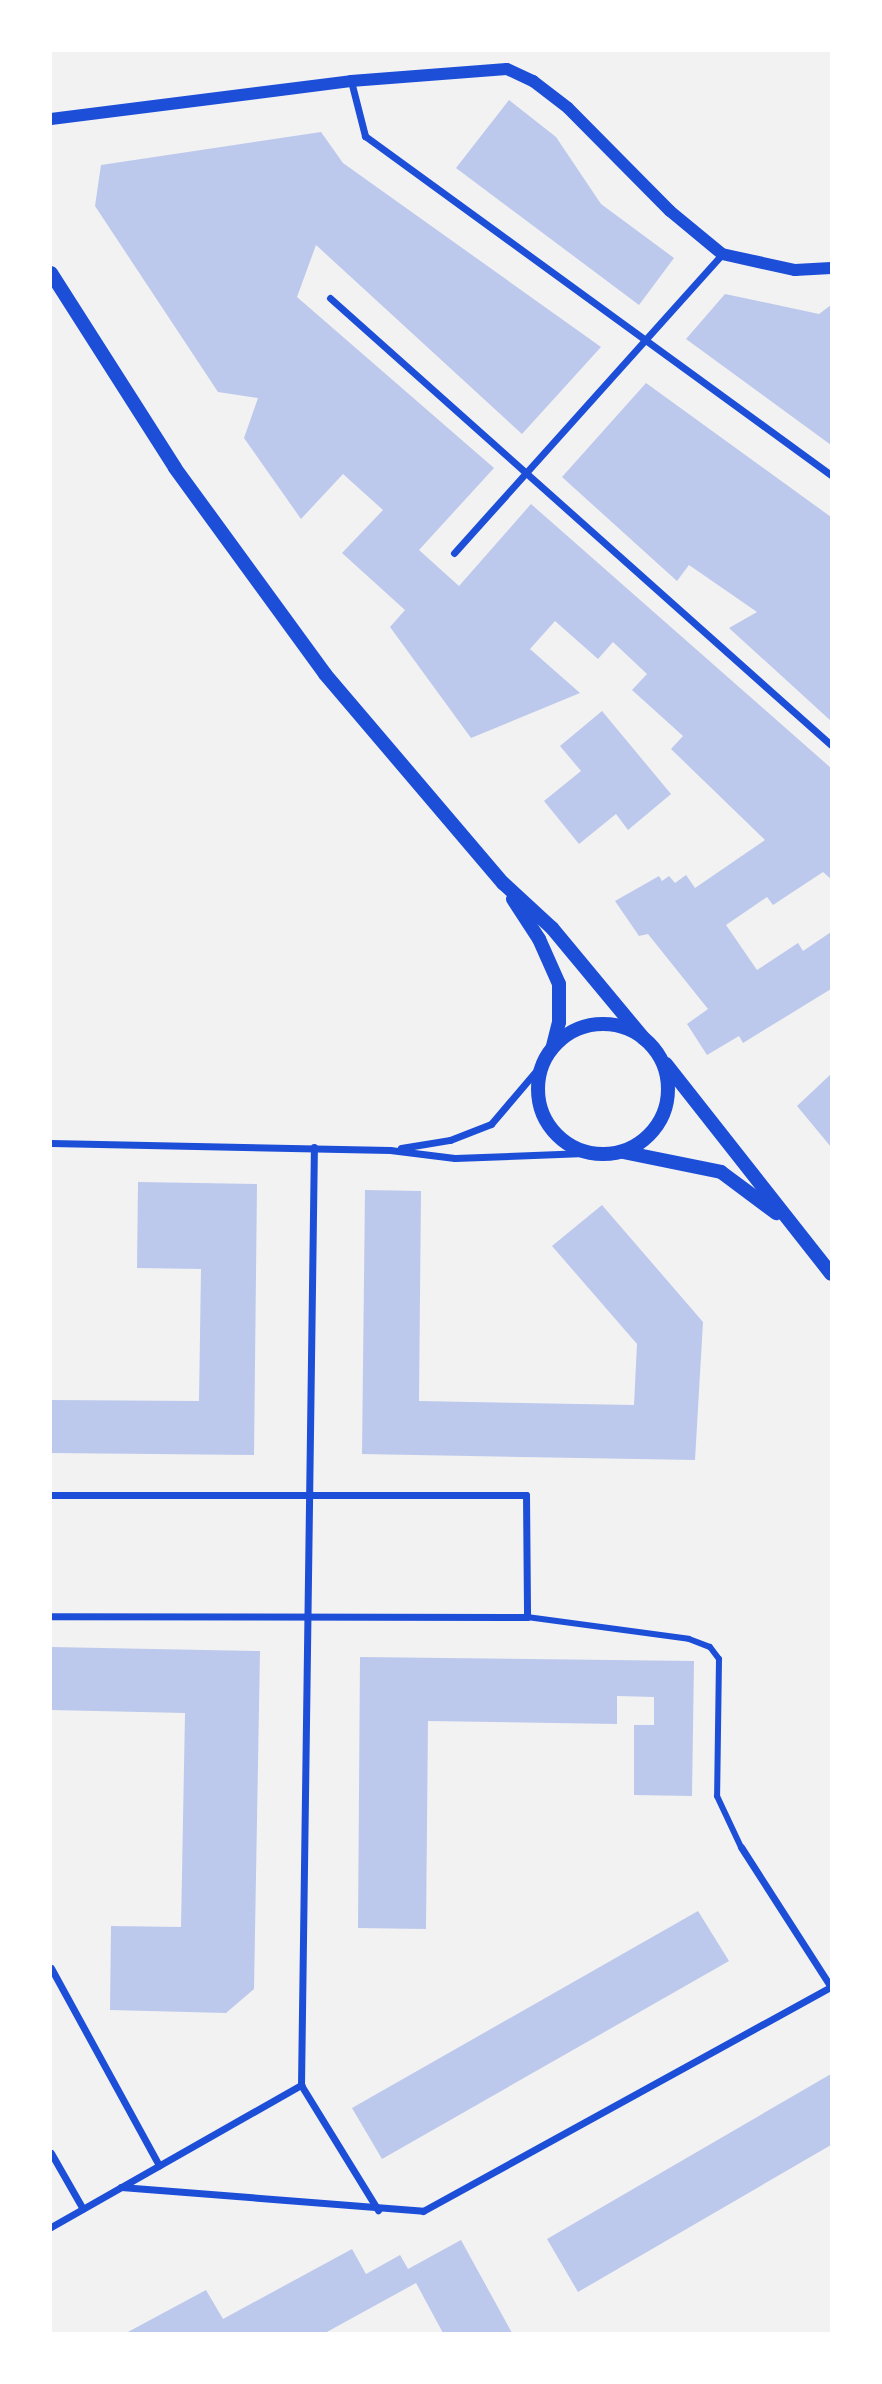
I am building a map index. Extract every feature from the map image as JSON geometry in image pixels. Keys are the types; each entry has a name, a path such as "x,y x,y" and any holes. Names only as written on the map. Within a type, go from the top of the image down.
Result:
{"main road":[{"path":"51,273 99,354 256,583 334,685 503,883 552,928 735,1146 786,1221 831,1274"},
{"path":"503,883 539,939 559,984 559,1022 553,1046 542,1064 538,1100 544,1118 561,1139 585,1153 623,1152 721,1172 786,1221"},
{"path":"553,1046 580,1027 597,1024 630,1029 644,1039"},
{"path":"623,1152 654,1131 664,1114 669,1096 661,1059"}],"street":[{"path":"51,119 351,81 507,68 533,81 568,108 670,211 722,254 795,270 831,268"},
{"path":"351,81 365,136 831,475"},
{"path":"454,553 722,254"},
{"path":"330,298 831,745"},
{"path":"390,1150 450,1140 491,1124 542,1064"},
{"path":"51,1143 314,1147 390,1150 455,1158 585,1153"},
{"path":"314,1147 301,2085 378,2210"},
{"path":"51,1495 526,1495 527,1616"},
{"path":"51,1616 527,1616 689,1639 710,1647 719,1659 717,1796 741,1847 831,1987 422,2211 378,2210 121,2187"},
{"path":"51,1968 159,2165"},
{"path":"51,2227 301,2085"},
{"path":"51,2153 83,2209"}],"building":[{"path":"509,100 556,137 601,204 674,258 639,305 456,168"},
{"path":"321,132 343,163 601,347 522,434 316,245 297,297 494,468 419,550 459,586 531,504 831,768 831,879 823,872 773,905 767,897 726,925 757,970 798,943 803,951 831,932 831,989 743,1043 739,1036 707,1055 687,1024 708,1009 648,934 639,936 615,901 659,876 662,881 669,876 675,883 686,875 695,888 765,840 671,749 683,736 632,690 647,674 613,642 598,659 555,621 530,649 580,693 471,738 390,627 405,610 342,553 383,510 343,474 301,519 244,438 258,398 218,392 95,206 101,165"},
{"path":"725,294 819,314 831,305 831,445 686,339"},
{"path":"646,383 831,517 831,721 729,628 757,612 689,565 677,581 562,477"},
{"path":"602,711 671,794 628,830 616,814 579,844 544,801 581,771 560,746"},
{"path":"831,1074 831,1147 797,1106"},
{"path":"138,1182 257,1184 254,1455 51,1453 51,1400 199,1401 201,1269 137,1268"},
{"path":"365,1190 421,1191 419,1401 634,1405 637,1344 552,1246 602,1205 703,1322 695,1460 362,1454"},
{"path":"51,1647 260,1651 254,1989 226,2013 110,2010 111,1926 181,1927 185,1713 51,1710"},
{"path":"360,1657 694,1661 692,1796 634,1795 634,1725 654,1725 654,1697 617,1696 617,1724 428,1721 426,1929 358,1928"},
{"path":"698,1911 729,1961 382,2159 352,2108"},
{"path":"831,2074 831,2145 578,2292 547,2239"},
{"path":"461,2240 512,2333 443,2333 416,2283 325,2333 126,2333 206,2290 223,2319 352,2249 366,2274 400,2255 408,2269"}]}
